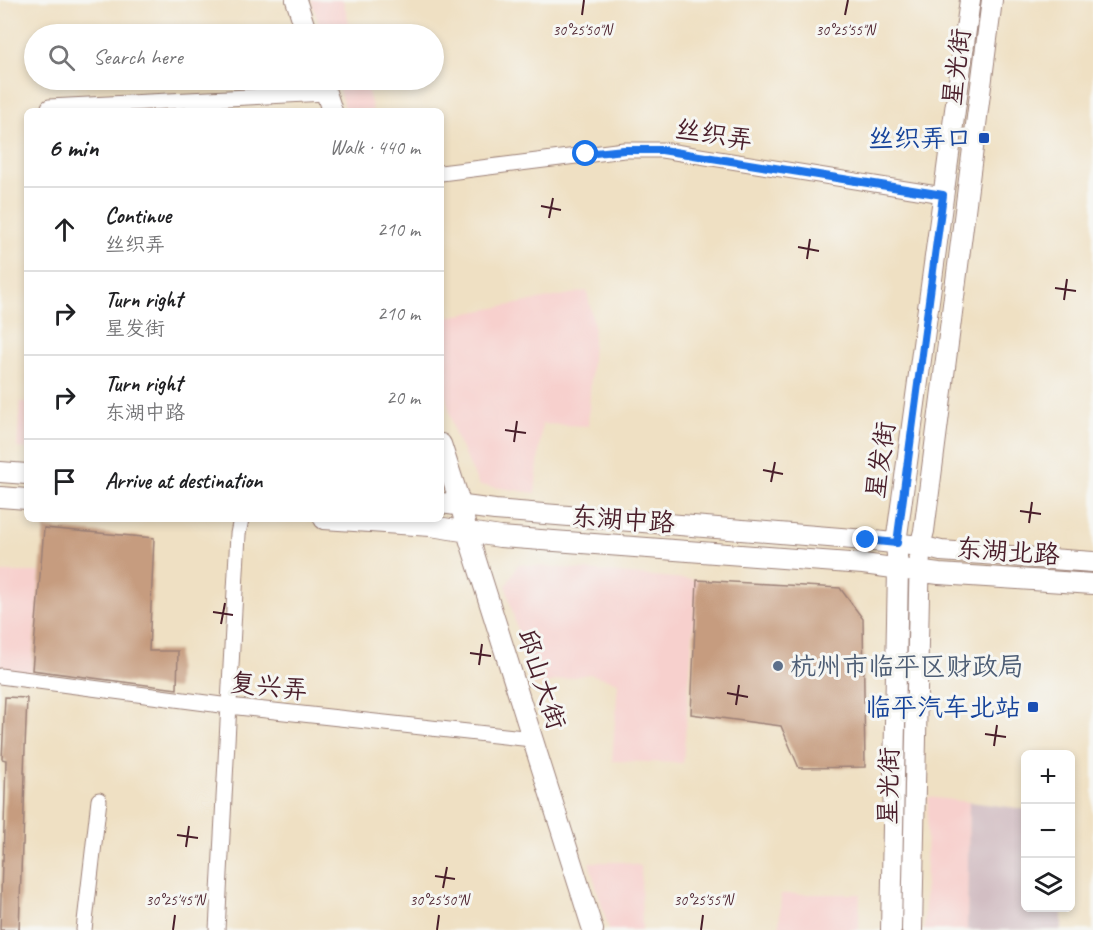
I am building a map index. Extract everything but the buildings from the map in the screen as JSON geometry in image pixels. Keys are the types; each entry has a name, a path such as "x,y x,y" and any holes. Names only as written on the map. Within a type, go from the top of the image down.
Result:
{"main road":[{"path":"296,0 304,24"},
{"name":"星发街","path":"891,930 897,543 970,0"},
{"name":"星光街","path":"912,930 920,546 924,531 992,0"},
{"name":"邱山大街","path":"444,456 454,498 467,532 593,930"},
{"path":"0,472 24,474"},
{"path":"0,497 24,499"},
{"name":"东湖中路","path":"454,498 495,510 920,546"},
{"name":"东湖中路","path":"370,522 431,526 500,537 863,564 919,572"},
{"name":"东湖北路","path":"920,546 941,550 1093,562"},
{"name":"东湖北路","path":"919,572 1093,584"}],"street":[{"path":"49,107 327,95"},
{"name":"丝织弄","path":"444,173 624,150 662,150 943,195"},
{"path":"216,930 240,522"},
{"name":"复兴弄","path":"0,676 229,706 532,739"},
{"path":"84,930 99,800"}],"shaded area":[{"path":"311,0 343,0 349,24 319,24"},
{"path":"339,90 368,90 372,108 344,108"},
{"path":"587,291 594,326 588,426 542,424 535,493 479,485 455,435 444,389 444,317"},
{"path":"20,402 24,402 24,449 17,448"},
{"path":"518,564 697,580 683,763 612,761 618,682 589,674 531,686 506,586"},
{"path":"0,572 40,572 31,674 0,667"},
{"path":"928,797 969,802 967,930 924,930"},
{"path":"969,802 1021,808 1021,912 1062,912 1062,930 967,930"},
{"path":"589,862 623,862 641,866 642,930 609,930"},
{"path":"781,894 860,894 859,930 779,930"}],"place":[{"name":"丝织弄口","path":"984,138"},
{"name":"杭州市临平区财政局","path":"778,666"},
{"name":"临平汽车北站","path":"1033,707"}],"route":[{"path":"586,154 624,150 662,150 943,195 897,543 866,540"}]}
